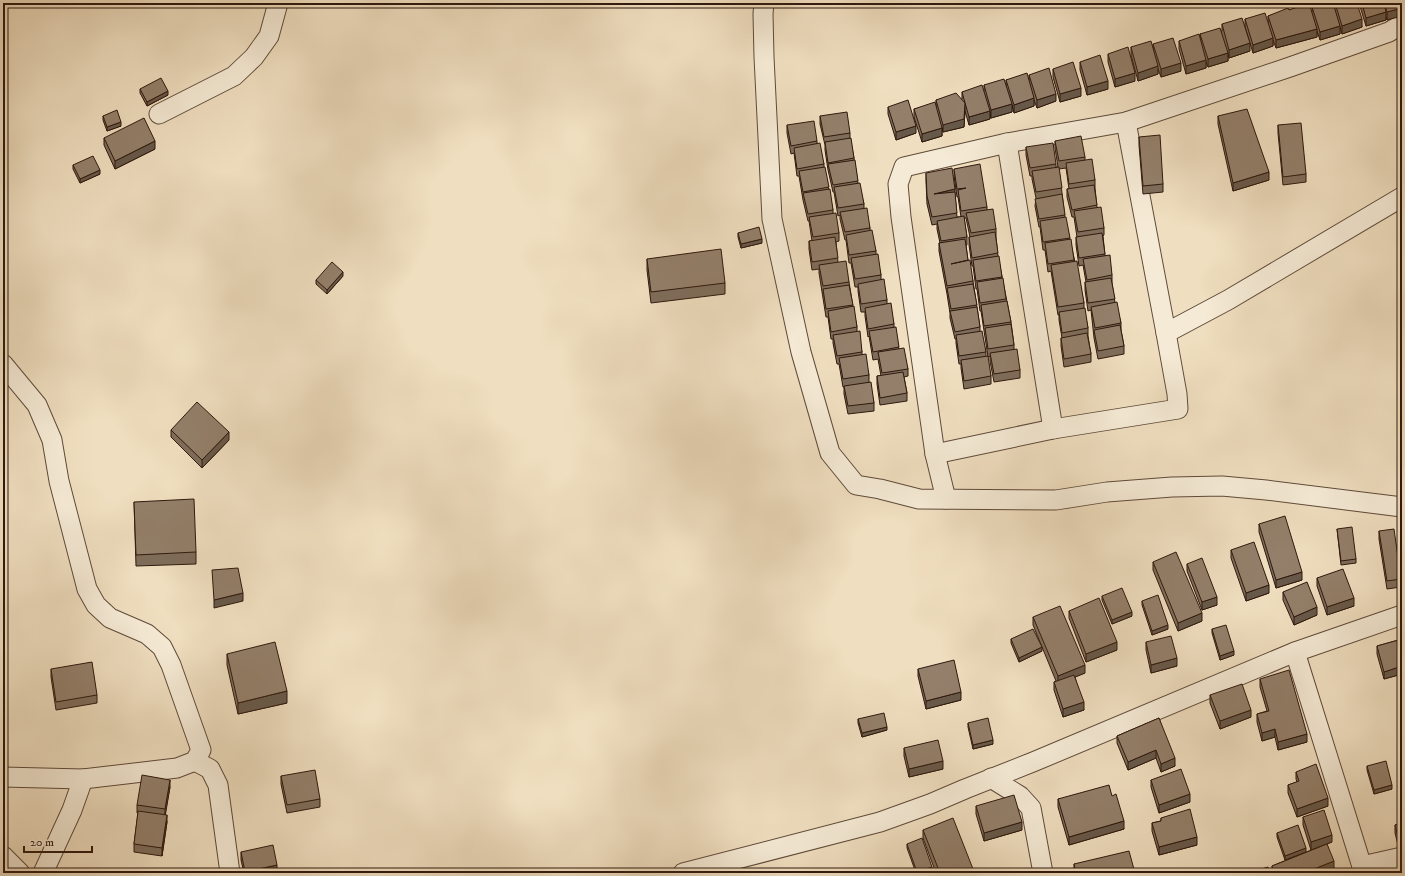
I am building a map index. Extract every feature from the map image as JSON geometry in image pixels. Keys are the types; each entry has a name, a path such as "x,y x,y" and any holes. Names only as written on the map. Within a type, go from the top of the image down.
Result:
{"street":[{"path":"159,114 234,76 254,57 268,36 278,3"},
{"path":"764,3 764,57 772,220 801,352 830,453 856,485 880,489 919,499 1056,500 1107,492 1172,487 1222,486 1402,507"},
{"path":"946,499 935,454 900,217 898,184 904,168 1006,143 1126,122 1290,67 1388,32 1402,24"},
{"path":"935,454 1053,429 1178,409 1177,394 1166,333 1126,122"},
{"path":"1006,143 1053,429"},
{"path":"1166,333 1228,300 1402,197"},
{"path":"3,364 37,405 52,440 59,481 86,589 96,605 110,618 147,634 162,648 171,665 201,750 195,761 177,768 83,779 3,777"},
{"path":"683,873 880,822 930,804 1295,652 1402,615"},
{"path":"1295,652 1363,870 1402,857"},
{"path":"195,761 210,769 218,785 230,873"},
{"path":"991,778 1020,796 1031,808 1043,873"},
{"path":"44,873 72,810 83,779"},
{"path":"3,856 20,873"}],"building":[{"path":"1309,3 1317,29 1276,40 1268,16 1288,8 1289,10"},
{"path":"1325,3 1333,3 1340,26 1320,32 1312,7"},
{"path":"1335,3 1357,3 1362,19 1342,26"},
{"path":"1362,3 1384,3 1386,12 1366,18"},
{"path":"1384,3 1402,3 1402,8 1387,12"},
{"path":"1265,13 1273,38 1253,45 1245,19"},
{"path":"1242,18 1250,43 1229,50 1222,24"},
{"path":"1220,28 1228,53 1208,59 1200,34"},
{"path":"1199,34 1206,60 1186,66 1179,41"},
{"path":"1173,38 1181,63 1161,69 1153,44"},
{"path":"1151,41 1158,66 1138,73 1131,47"},
{"path":"1128,47 1135,73 1115,79 1108,54"},
{"path":"1100,55 1108,81 1087,87 1080,62"},
{"path":"1073,62 1081,88 1060,94 1053,69"},
{"path":"1049,68 1056,94 1037,100 1029,75"},
{"path":"1027,73 1034,98 1014,105 1006,80"},
{"path":"161,78 168,91 147,102 140,89"},
{"path":"1004,79 1012,104 991,110 984,85"},
{"path":"982,85 990,111 969,117 962,92"},
{"path":"956,93 965,103 964,119 943,125 936,100"},
{"path":"908,100 916,126 896,132 888,107"},
{"path":"935,102 942,128 922,134 914,109"},
{"path":"1247,109 1269,172 1233,183 1218,116"},
{"path":"117,110 121,122 107,127 103,116"},
{"path":"847,112 850,133 824,137 820,116"},
{"path":"144,118 155,141 115,161 104,138"},
{"path":"814,121 817,141 791,146 787,125"},
{"path":"1301,123 1306,174 1283,177 1278,125"},
{"path":"1160,135 1163,184 1143,186 1139,137"},
{"path":"1081,136 1085,157 1059,161 1055,141"},
{"path":"851,138 854,158 828,163 825,142"},
{"path":"820,143 824,164 797,169 794,148"},
{"path":"1053,143 1056,164 1030,168 1026,147"},
{"path":"93,156 100,170 80,179 73,165"},
{"path":"1092,159 1095,180 1069,184 1066,163"},
{"path":"855,160 858,181 833,185 828,164"},
{"path":"980,164 987,207 961,211 958,190 966,188 957,189 954,169"},
{"path":"825,167 829,187 803,192 799,171"},
{"path":"1059,167 1062,188 1036,192 1032,171"},
{"path":"952,168 955,189 934,194 955,192 957,213 932,217 927,196 926,173"},
{"path":"860,183 864,204 838,208 834,187"},
{"path":"1094,185 1097,205 1072,210 1067,189"},
{"path":"830,189 833,210 808,214 803,193"},
{"path":"1062,194 1065,215 1039,219 1035,199"},
{"path":"1101,207 1104,228 1078,232 1074,211"},
{"path":"867,208 870,228 845,232 840,212"},
{"path":"993,209 996,229 971,233 966,213"},
{"path":"836,213 839,233 813,237 809,217"},
{"path":"964,216 967,237 941,241 937,221"},
{"path":"1066,217 1070,238 1043,242 1040,221"},
{"path":"759,227 762,239 741,244 738,233"},
{"path":"872,230 876,251 849,255 846,235"},
{"path":"995,232 998,253 972,258 969,237"},
{"path":"1102,233 1105,254 1079,258 1076,237"},
{"path":"835,237 838,258 812,262 809,241"},
{"path":"965,239 968,260 951,264 970,260 973,281 947,286 939,243"},
{"path":"1071,239 1074,260 1048,264 1045,243"},
{"path":"721,249 725,283 651,292 647,259"},
{"path":"878,254 881,275 855,279 851,258"},
{"path":"1110,255 1112,275 1087,280 1083,259"},
{"path":"999,256 1002,277 976,281 973,260"},
{"path":"846,261 849,282 823,286 819,265"},
{"path":"1077,261 1084,303 1058,307 1051,265"},
{"path":"332,262 343,272 327,290 316,280"},
{"path":"1003,278 1006,299 980,303 977,282"},
{"path":"1111,278 1115,299 1088,303 1085,282"},
{"path":"884,279 887,300 861,304 858,284"},
{"path":"973,284 977,305 951,309 947,288"},
{"path":"849,285 853,305 826,309 823,289"},
{"path":"1007,301 1011,322 984,326 981,305"},
{"path":"1117,302 1121,323 1095,328 1091,307"},
{"path":"891,303 894,324 868,329 865,308"},
{"path":"854,306 857,327 831,332 828,311"},
{"path":"977,307 980,327 955,332 950,311"},
{"path":"1085,308 1088,328 1062,333 1059,312"},
{"path":"1011,324 1014,345 988,349 985,328"},
{"path":"1120,325 1124,346 1098,351 1094,330"},
{"path":"896,327 899,347 873,352 869,331"},
{"path":"860,331 862,352 837,356 833,335"},
{"path":"982,331 986,352 959,356 956,335"},
{"path":"1087,333 1091,354 1064,359 1061,338"},
{"path":"904,348 908,369 882,373 878,352"},
{"path":"1017,349 1020,370 994,374 990,353"},
{"path":"866,354 869,375 843,379 839,358"},
{"path":"988,356 991,376 964,381 961,360"},
{"path":"903,372 907,393 880,398 877,376"},
{"path":"871,382 874,403 848,406 844,386"},
{"path":"197,402 229,432 202,460 171,430"},
{"path":"194,499 196,552 136,555 134,502"},
{"path":"1285,516 1302,572 1276,580 1259,524"},
{"path":"1352,527 1356,559 1341,561 1337,529"},
{"path":"1394,529 1401,579 1387,581 1379,531"},
{"path":"1254,542 1269,585 1246,593 1231,550"},
{"path":"1176,552 1202,613 1178,623 1153,562"},
{"path":"1202,558 1217,597 1202,602 1187,564"},
{"path":"238,568 243,593 214,600 212,570"},
{"path":"1343,569 1354,598 1327,607 1317,578"},
{"path":"1307,582 1317,607 1294,617 1283,592"},
{"path":"1122,588 1132,612 1112,620 1102,596"},
{"path":"1158,595 1168,625 1152,631 1142,601"},
{"path":"1099,598 1117,642 1086,654 1069,611"},
{"path":"1060,606 1085,665 1058,676 1033,617"},
{"path":"1226,625 1234,651 1220,656 1212,629"},
{"path":"1033,629 1042,647 1019,658 1011,639"},
{"path":"1171,636 1177,658 1151,665 1146,642"},
{"path":"1402,639 1402,666 1384,672 1377,646"},
{"path":"275,642 287,691 238,703 227,654"},
{"path":"954,660 961,692 926,701 918,669"},
{"path":"92,662 97,695 56,702 51,669"},
{"path":"1289,670 1307,734 1278,742 1275,729 1262,733 1257,714 1269,711 1260,679"},
{"path":"1074,675 1084,702 1063,709 1054,682"},
{"path":"1242,684 1251,710 1220,721 1210,695"},
{"path":"884,713 887,727 862,733 858,719"},
{"path":"988,718 993,740 973,745 968,723"},
{"path":"1159,718 1175,758 1161,764 1156,750 1128,762 1117,736"},
{"path":"938,740 943,761 909,769 904,748"},
{"path":"1386,761 1392,785 1374,790 1367,766"},
{"path":"1316,764 1328,798 1297,809 1288,785 1299,781 1296,772"},
{"path":"1181,769 1190,794 1159,805 1151,780"},
{"path":"315,770 320,799 287,805 281,776"},
{"path":"142,775 170,780 165,809 137,805"},
{"path":"1109,785 1112,796 1116,794 1124,821 1069,837 1058,799"},
{"path":"1014,795 1022,822 984,833 976,806"},
{"path":"1190,809 1197,837 1159,847 1152,823 1161,821 1161,818"},
{"path":"1324,810 1332,835 1311,842 1303,817"},
{"path":"138,811 167,815 162,848 134,844"},
{"path":"953,818 973,869 963,873 940,873 923,830"},
{"path":"1402,823 1402,836 1398,837 1395,825"},
{"path":"1298,825 1306,848 1285,856 1277,833"},
{"path":"922,838 932,867 917,872 907,844"},
{"path":"1327,844 1334,861 1304,873 1274,873 1272,866"},
{"path":"273,845 277,865 245,872 241,852"},
{"path":"1129,851 1135,873 1076,873 1074,864"},
{"path":"1268,867 1270,873 1248,873"}]}
